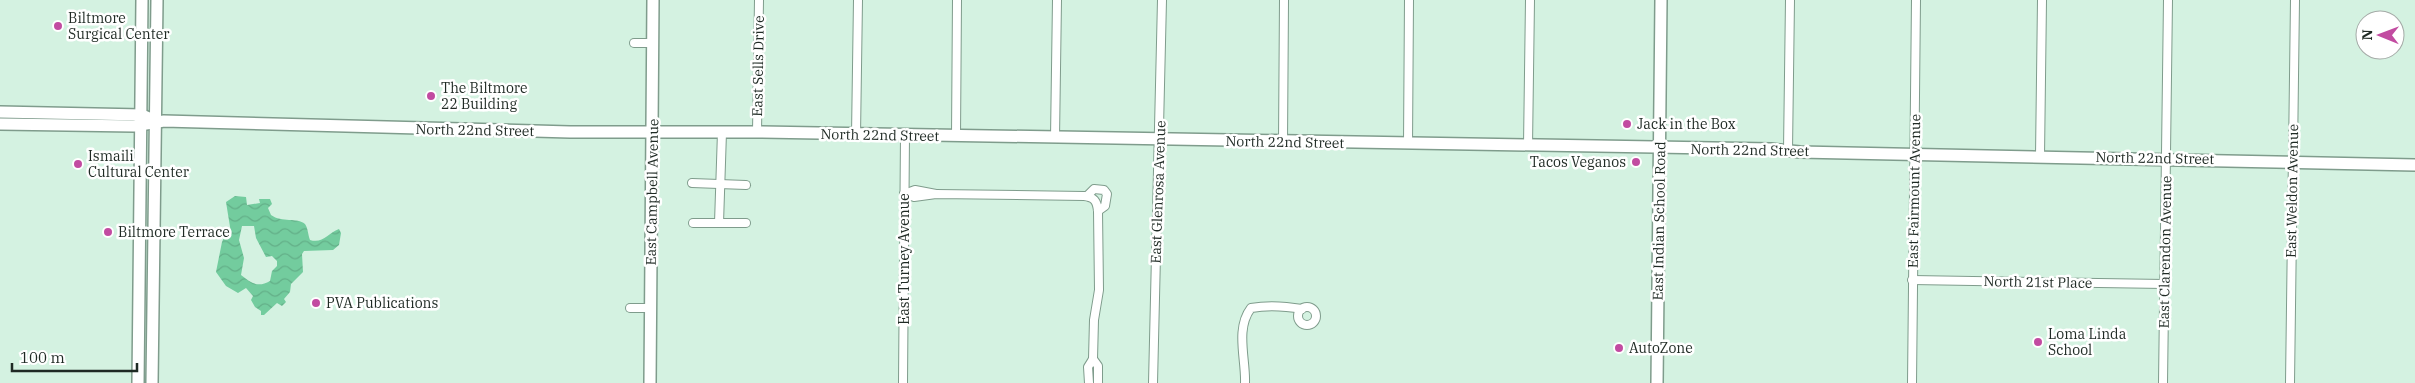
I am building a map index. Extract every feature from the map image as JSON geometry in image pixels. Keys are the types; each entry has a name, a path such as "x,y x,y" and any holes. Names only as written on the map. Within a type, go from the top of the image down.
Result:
{"street":[{"path":"138,383 142,0"},
{"path":"152,383 157,0"},
{"name":"East Campbell Avenue","path":"650,383 653,0"},
{"name":"East Sells Drive","path":"757,132 759,0"},
{"path":"856,134 858,0"},
{"path":"956,136 957,0"},
{"path":"1055,138 1056,0"},
{"name":"East Glenrosa Avenue","path":"1153,383 1162,0"},
{"path":"1283,142 1284,0"},
{"path":"1408,144 1409,0"},
{"path":"1528,146 1530,0"},
{"name":"East Indian School Road","path":"1658,383 1661,0"},
{"path":"1788,150 1790,0"},
{"name":"East Fairmount Avenue","path":"1912,383 1916,0"},
{"path":"2040,156 2042,0"},
{"name":"East Clarendon Avenue","path":"2162,383 2168,159 2168,0"},
{"name":"East Weldon Avenue","path":"2290,383 2294,0"},
{"path":"634,42 653,43"},
{"name":"North 22nd Street","path":"0,112 22,119"},
{"name":"North 22nd Street","path":"0,124 22,119 142,120 427,129 757,132 1788,150 2415,165"},
{"path":"719,223 722,132"},
{"name":"East Turney Avenue","path":"903,383 905,136"},
{"path":"692,183 746,185"},
{"path":"1087,196 1094,189 1104,190 1107,194 1105,206 1098,211"},
{"path":"904,194 915,190 936,194 1087,196 1095,200 1098,211 1099,290 1094,320 1093,358 1088,367 1089,383"},
{"path":"692,223 746,223"},
{"name":"North 21st Place","path":"1912,280 2165,284"},
{"path":"139,289 153,289"},
{"path":"1245,383 1243,333 1246,315 1251,308 1290,306 1302,308"},
{"path":"630,308 650,308"},
{"path":"1093,358 1098,366 1098,383"}],"water":[{"path":"235,196 246,197 247,205 260,203 259,199 270,199 272,204 268,208 271,215 280,219 302,222 307,227 310,240 318,241 339,229 341,233 339,245 333,250 304,251 302,254 303,272 291,284 290,292 284,299 286,302 282,306 277,303 264,315 261,315 261,311 255,307 251,300 253,296 246,288 238,293 226,286 216,272 222,242 226,233 231,233 226,202","holes":["242,226 254,226 256,238 266,257 272,256 277,261 277,266 272,271 270,281 262,284 251,282 241,275 244,258 239,240"]}],"place":[{"name":"Biltmore Surgical Center","path":"58,26"},
{"name":"The Biltmore 22 Building","path":"431,96"},
{"name":"Jack in the Box","path":"1627,124"},
{"name":"Tacos Veganos","path":"1636,162"},
{"name":"Ismaili Cultural Center","path":"78,164"},
{"name":"Biltmore Terrace","path":"108,232"},
{"name":"PVA Publications","path":"316,303"},
{"name":"Loma Linda School","path":"2038,342"},
{"name":"AutoZone","path":"1619,348"}]}
